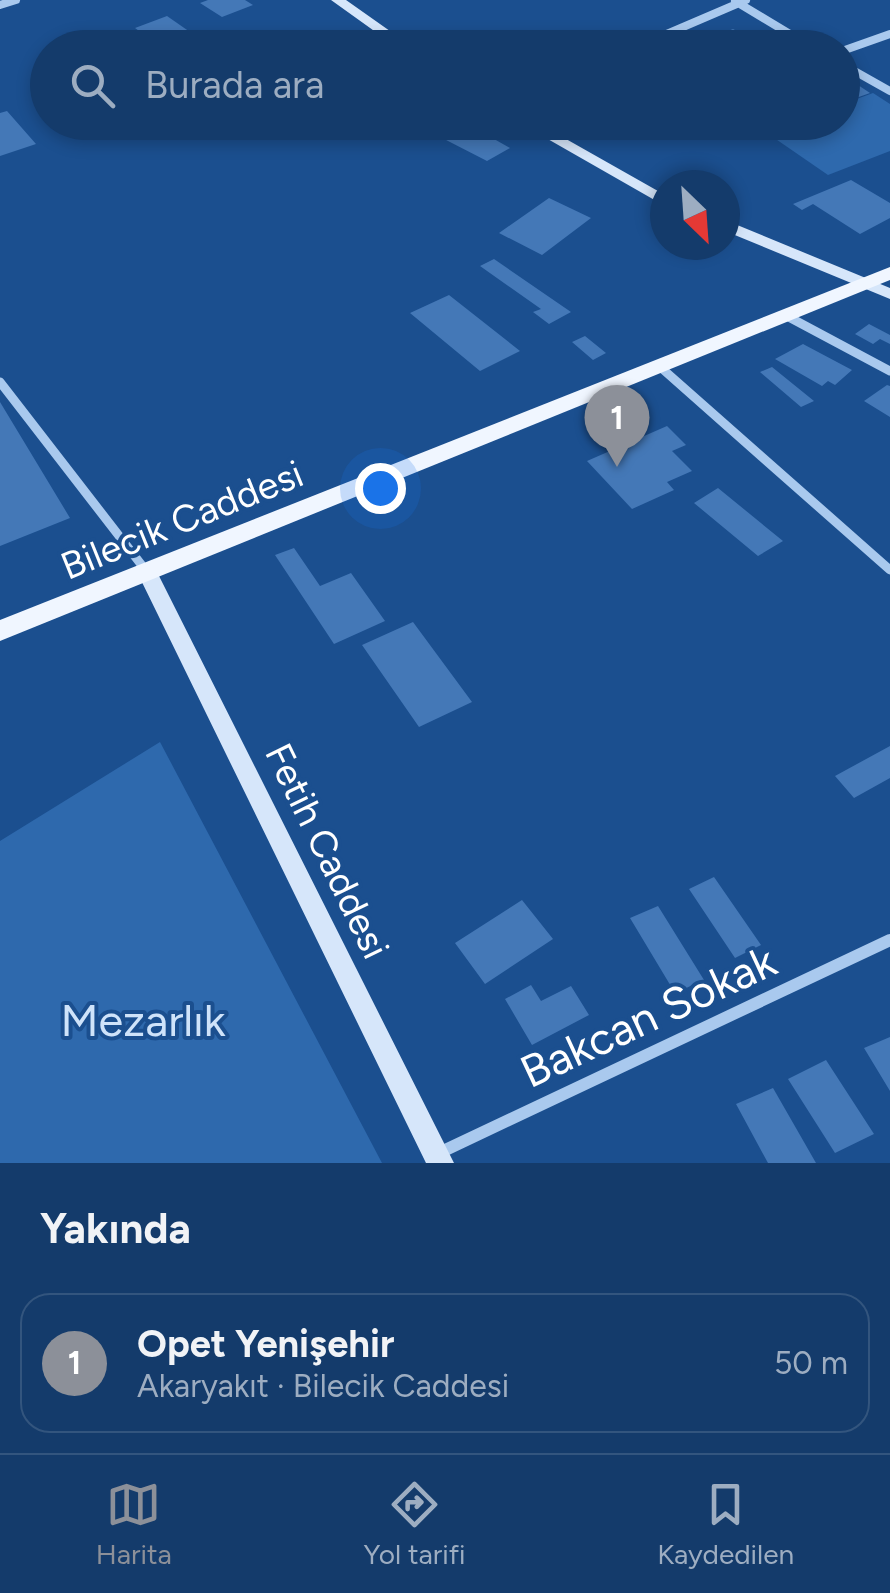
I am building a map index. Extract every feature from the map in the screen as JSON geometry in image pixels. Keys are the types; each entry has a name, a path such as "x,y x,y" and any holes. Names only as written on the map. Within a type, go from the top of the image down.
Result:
{"main road":[{"name":"Bilecik Caddesi","path":"0,630 890,273"}],"street":[{"path":"0,5 16,0"},
{"path":"337,0 381,30"},
{"path":"674,30 739,1 785,30"},
{"path":"860,45 890,34"},
{"path":"860,74 890,91"},
{"path":"557,140 650,193"},
{"path":"740,231 890,294"},
{"path":"785,315 890,371"},
{"path":"658,365 890,570"},
{"path":"0,382 147,572"},
{"name":"Fetih Caddesi","path":"147,572 437,1159"},
{"name":"Bakcan Sokak","path":"437,1159 890,940"}],"green space":[{"path":"873,93 890,104 890,151 828,175 777,140 860,140 860,98"},
{"name":"Mezarlık","path":"160,742 382,1163 0,1163 0,841"}],"building":[{"path":"245,0 253,5 222,17 200,3"},
{"path":"167,16 187,30 138,30 135,28"},
{"path":"7,111 36,144 0,156 0,113"},
{"path":"446,140 496,140 510,148 487,161"},
{"path":"851,180 890,203 890,218 860,234 813,204 802,210 793,204"},
{"path":"549,198 591,218 542,255 499,233"},
{"path":"494,259 571,312 549,324 533,312 541,309 480,266"},
{"path":"449,295 520,351 480,371 410,313"},
{"path":"869,324 890,335 890,344 880,339 873,344 855,334"},
{"path":"585,336 606,353 593,360 572,342"},
{"path":"803,344 852,370 835,385 828,381 822,386 775,359"},
{"path":"772,367 814,401 801,407 760,372"},
{"path":"890,386 890,417 864,401"},
{"path":"0,402 70,518 0,546"},
{"path":"667,426 686,445 672,451 692,471 667,482 674,490 632,509 587,461"},
{"path":"718,488 783,541 758,556 694,503"},
{"path":"294,548 320,586 351,573 385,621 334,644 275,555"},
{"path":"413,622 472,702 419,727 362,645"},
{"path":"890,746 890,778 854,798 835,776"},
{"path":"714,877 761,945 735,958 689,889"},
{"path":"522,900 553,939 485,984 455,943"},
{"path":"658,906 704,980 675,993 630,918"},
{"path":"531,985 541,1001 571,986 589,1015 532,1045 505,999"},
{"path":"890,1037 890,1091 864,1048"},
{"path":"826,1060 874,1134 835,1153 788,1079"},
{"path":"773,1088 816,1163 768,1163 736,1104"}],"place":[{"name":"Opet Yenişehir","path":"617,467"}]}
